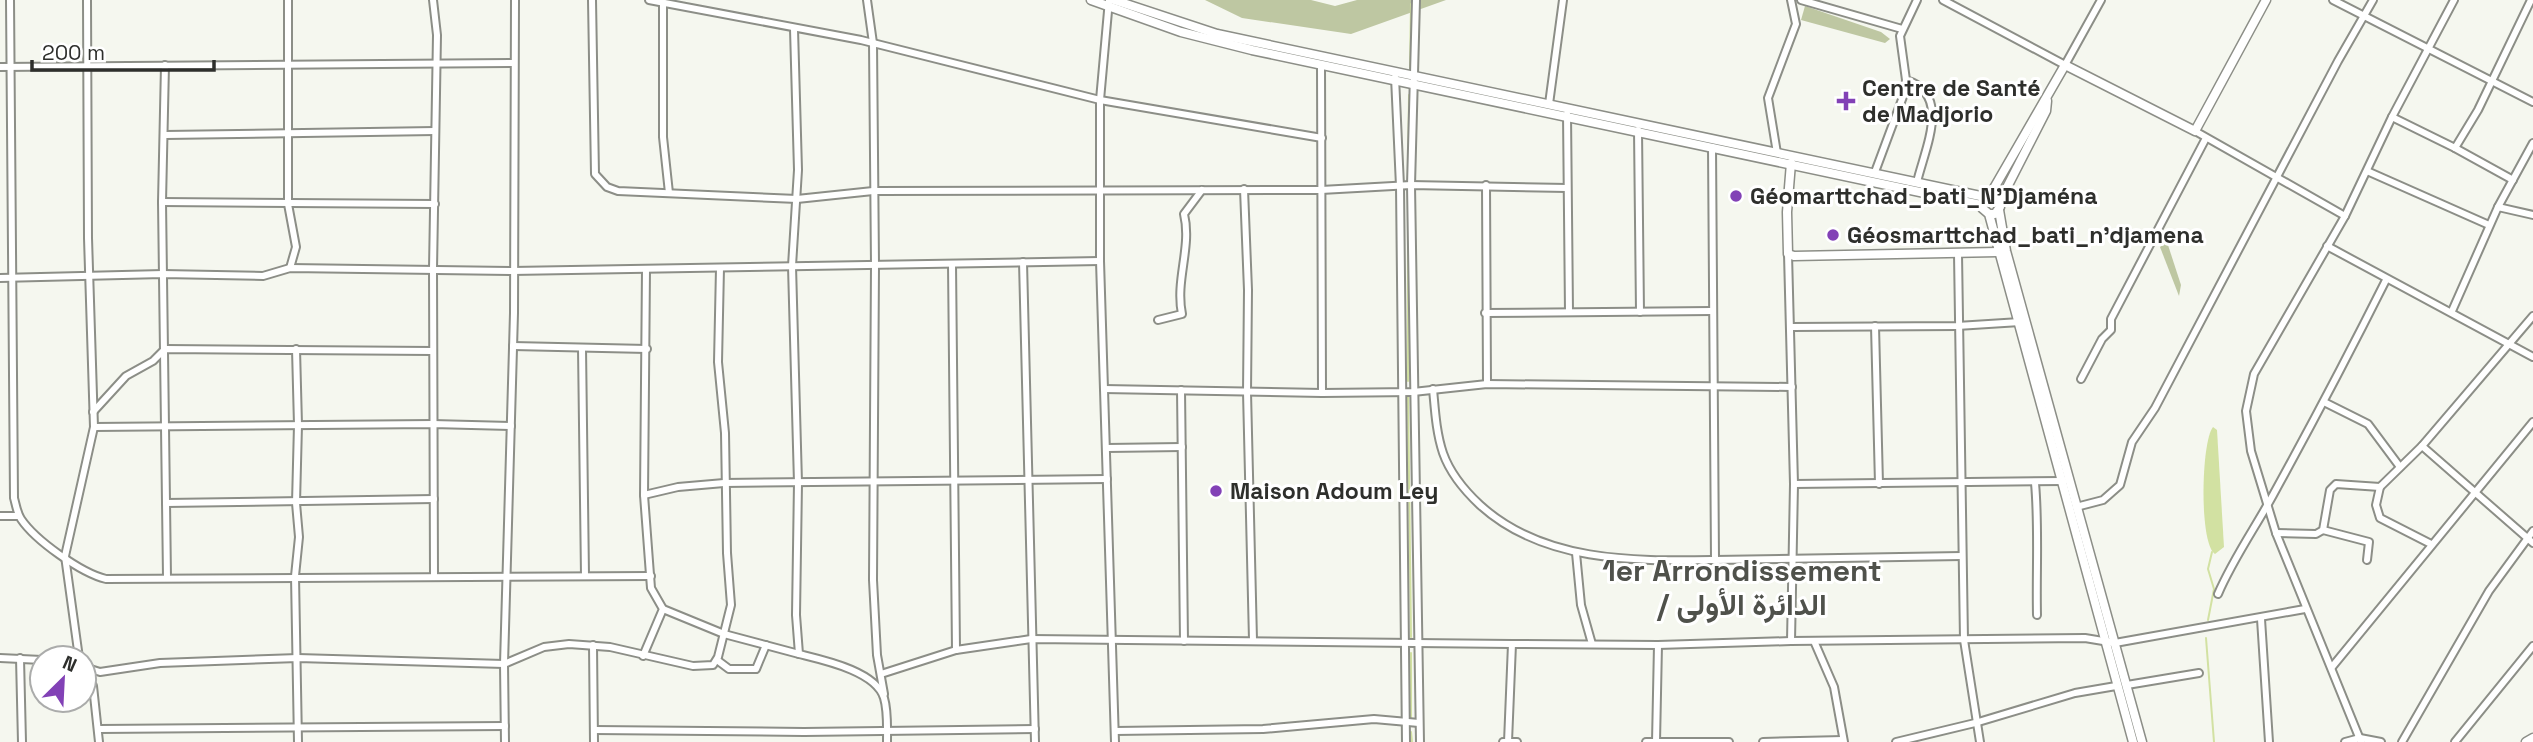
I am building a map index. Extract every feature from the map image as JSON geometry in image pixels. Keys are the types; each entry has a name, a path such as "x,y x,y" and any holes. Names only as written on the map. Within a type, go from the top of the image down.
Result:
{"street":[{"path":"10,0 14,498 19,516 32,532 88,573 106,579 651,576"},
{"path":"77,644 65,556 94,427 89,276 87,0"},
{"path":"288,0 288,204 296,247 290,268"},
{"path":"433,0 436,63 433,269 434,576"},
{"path":"505,742 504,664 513,346 515,0"},
{"path":"592,0 595,174 607,187 618,191 797,200 873,191 1321,190 1411,185 1567,188"},
{"path":"649,0 873,43 1100,100 1322,138"},
{"path":"867,0 873,43 873,580 887,742"},
{"path":"1091,0 1110,2 1217,34 1395,77"},
{"path":"1416,0 1411,185 1420,742"},
{"path":"1549,104 1563,0"},
{"path":"1777,153 1768,98 1796,23 1791,0"},
{"path":"1801,0 1902,29"},
{"path":"1875,172 1906,80 1899,45 1902,29 1917,0"},
{"path":"1943,0 2194,131 2345,216"},
{"path":"1989,214 2000,205 2046,111 2047,101 2101,0"},
{"path":"2194,131 2266,0"},
{"path":"2333,0 2533,102"},
{"path":"2076,507 2103,500 2120,485 2132,442 2155,408 2338,61 2373,0"},
{"path":"2361,740 2305,609 2267,507 2247,427 2248,395 2266,350 2345,216 2392,117 2454,0"},
{"path":"2455,148 2478,110 2531,0"},
{"path":"1110,2 1205,39 1321,66 1549,104 1568,112 1712,147 1985,199"},
{"path":"1110,2 1100,100 1100,261 1115,742"},
{"path":"663,4 663,137 669,193"},
{"path":"794,29 797,200 792,266 798,484 796,615 799,654"},
{"path":"0,67 288,63 514,64"},
{"path":"165,65 162,202 167,577"},
{"path":"1321,66 1322,393"},
{"path":"1395,77 1400,186 1406,742"},
{"path":"1413,80 1875,172 2000,205"},
{"path":"1906,80 1924,90 1932,100 1933,114 1917,182"},
{"path":"2047,101 2039,107 2014,157 1985,199 1998,252 2022,321 2076,507 2111,641 2116,686 2133,742"},
{"path":"1568,112 1569,312"},
{"path":"2392,117 2513,180"},
{"path":"1637,130 1640,312"},
{"path":"165,135 435,131"},
{"path":"2081,379 2102,339 2111,330 2111,319 2206,138"},
{"path":"2452,312 2489,225 2533,144"},
{"path":"1712,147 1715,560"},
{"path":"1791,163 1787,212 1794,484 1791,641"},
{"path":"2367,171 2489,225"},
{"path":"1486,186 1487,384"},
{"path":"1244,189 1253,640"},
{"path":"1158,320 1182,314 1179,298 1189,233 1184,214 1202,190"},
{"path":"162,202 435,204"},
{"path":"2000,205 2003,239 2063,481 2111,641 2127,684 2142,742"},
{"path":"2498,207 2533,215"},
{"path":"2327,246 2533,357"},
{"path":"1788,254 1798,257 1998,252"},
{"path":"1958,254 1957,326 1964,640 1980,742"},
{"path":"0,278 163,274 262,276 290,268 512,271 1100,261"},
{"path":"1023,262 1026,479 1035,742"},
{"path":"953,264 957,650"},
{"path":"98,672 160,663 298,658 504,664 544,647 593,645 693,666 710,666 717,660 732,605 724,483 725,433 718,362 720,268"},
{"path":"646,269 644,495 651,588 663,609 724,634 859,673 884,696"},
{"path":"2218,594 2236,556 2267,507 2386,280"},
{"path":"1485,313 1712,311"},
{"path":"2431,544 2380,518 2376,505 2380,487 2422,446 2507,343 2533,316"},
{"path":"1792,327 1957,326 2022,321"},
{"path":"1875,326 1879,484"},
{"path":"513,346 647,349"},
{"path":"582,348 585,576"},
{"path":"93,412 126,376 153,361 165,349 433,351"},
{"path":"296,349 296,503 299,537 295,576 298,742"},
{"path":"1104,389 1322,393 1413,392 1487,384 1792,387"},
{"path":"1433,389 1444,454 1468,494 1496,519 1519,533 1576,553 1647,560 1962,556"},
{"path":"1181,390 1184,641"},
{"path":"2323,402 2368,424 2400,467"},
{"path":"2332,667 2533,422"},
{"path":"94,427 433,424 511,426"},
{"path":"2422,446 2530,540"},
{"path":"1107,448 1182,447"},
{"path":"644,495 678,487 724,483 1107,480"},
{"path":"1794,484 2063,481"},
{"path":"2035,483 2038,530 2035,552 2037,615"},
{"path":"2323,530 2333,486 2340,483 2380,487"},
{"path":"166,503 433,499"},
{"path":"0,516 19,516"},
{"path":"2276,533 2316,534 2323,530 2369,542 2367,560"},
{"path":"2402,742 2489,591 2530,540 2533,531"},
{"path":"1576,553 1579,596 1592,644"},
{"path":"642,656 663,609"},
{"path":"881,674 957,650 1031,639 1658,645 1791,641 2111,641 2261,619 2305,609"},
{"path":"2261,619 2269,742"},
{"path":"1763,742 1844,741 1834,687 1814,641"},
{"path":"1512,644 1506,742 1517,742"},
{"path":"593,645 594,742"},
{"path":"717,660 729,669 756,669 766,645"},
{"path":"1656,742 1658,645"},
{"path":"2455,742 2533,646"},
{"path":"0,658 28,659"},
{"path":"20,658 22,742"},
{"path":"2127,684 2199,673"},
{"path":"1896,742 1975,723 2075,693 2116,686"},
{"path":"97,714 99,742"},
{"path":"1115,731 1263,729 1374,719 1419,723"},
{"path":"99,729 505,726"},
{"path":"594,730 887,732 1035,729"},
{"path":"804,732 806,742"},
{"path":"2526,742 2533,738"},
{"path":"1646,742 1729,742"},
{"path":"2345,742 2381,742"}],"shaded area":[{"path":"1205,0 1311,0 1335,6 1357,0 1446,0 1351,34 1242,18"},
{"path":"1805,6 1881,32 1890,39 1885,43 1801,20"},
{"path":"2167,242 2181,285 2179,296 2160,247"},
{"path":"2213,427 2217,430 2224,547 2215,554 2206,532 2204,513 2204,471 2209,436"}],"waterway":[{"path":"1410,71 1411,4"},
{"path":"1408,181 1409,95"},
{"path":"1408,192 1408,381"},
{"path":"1408,396 1411,637"},
{"path":"2208,620 2214,589 2208,569 2212,552"},
{"path":"2206,638 2214,742"},
{"path":"1411,653 1411,718"},
{"path":"1411,732 1412,742"}],"place":[{"name":"Centre de Santé de Madjorio","path":"1846,101"},
{"name":"Géomarttchad_bati_N'Djaména","path":"1736,196"},
{"name":"Géosmarttchad_bati_n'djamena","path":"1833,235"},
{"name":"Maison Adoum Ley","path":"1216,491"}],"district":[{"name":"1er Arrondissement / الدائرة الأولى","path":"1742,587"}]}
